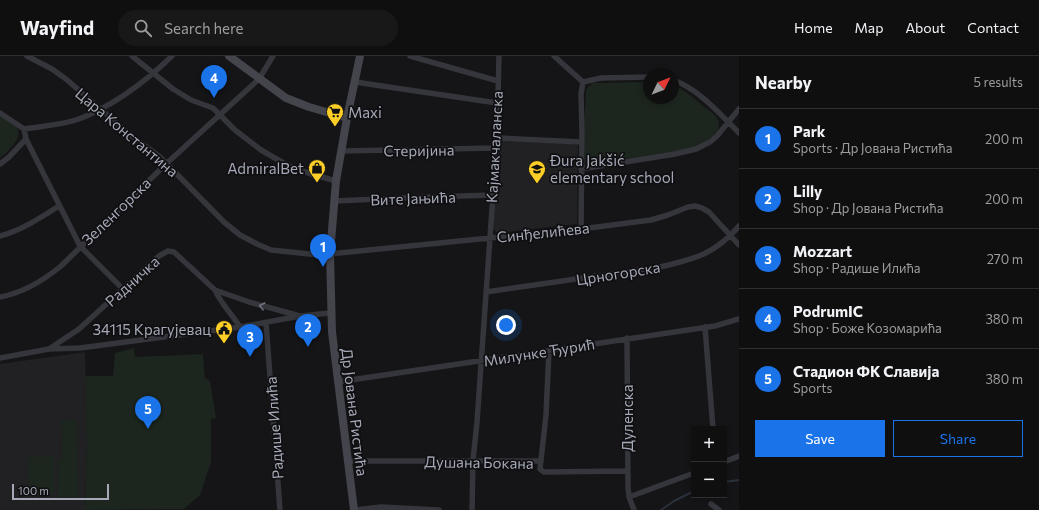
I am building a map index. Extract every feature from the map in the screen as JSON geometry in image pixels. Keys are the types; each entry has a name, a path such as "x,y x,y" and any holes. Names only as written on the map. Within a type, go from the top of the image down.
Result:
{"street":[{"name":"Цара Константина","path":"26,56 52,69 129,134 160,157 224,222 240,235 271,250 283,253 319,255 330,254"},
{"path":"132,56 153,74 191,100 213,108 235,130 261,150 287,165 336,181"},
{"path":"24,129 78,119 100,110 122,98 153,74 172,56"},
{"path":"229,56 290,100 347,118"},
{"name":"Зеленгорска","path":"0,297 32,285 53,272 219,114 259,79 273,56"},
{"name":"Др Јована Ристића","path":"354,510 337,382 330,313 330,254 336,181 360,56"},
{"path":"410,56 498,81"},
{"name":"Кајмакчаланска","path":"472,510 472,460 475,440 497,138 499,56"},
{"path":"554,56 583,82"},
{"path":"583,82 601,78 643,77"},
{"path":"355,82 497,103"},
{"path":"581,229 581,94 583,82"},
{"path":"679,82 686,85 699,94 739,133"},
{"path":"581,169 675,154 696,149 710,142 729,123 739,110"},
{"path":"0,113 24,129 26,138 80,246 123,289"},
{"path":"0,164 9,157 26,138"},
{"path":"497,138 581,142"},
{"name":"Стеријина","path":"342,151 496,148"},
{"name":"Вите Јањића","path":"334,201 492,195"},
{"path":"0,236 15,231 59,206"},
{"name":"Синђелићева","path":"330,254 581,229 651,220 668,216 688,207 695,206 709,212 739,245"},
{"name":"Црногорска","path":"486,292 653,268 677,263 708,253 730,236 739,226"},
{"name":"Радничка","path":"0,358 49,349 79,329 159,256 170,251 176,254 215,290 240,327"},
{"name":"Радничка","path":"215,290 249,302 300,316"},
{"path":"49,349 80,348 240,327 300,316 330,313"},
{"name":"Милунке Ђурић","path":"337,382 725,324 739,319"},
{"name":"Радише Илића","path":"266,323 280,510"},
{"path":"705,327 712,426"},
{"name":"Дуленска","path":"627,338 627,471 629,497 634,510"},
{"path":"541,461 546,415 549,351"},
{"path":"727,461 739,456"},
{"name":"Душана Бокана","path":"347,461 541,461 539,465 540,469 544,472 627,471"},
{"path":"629,497 691,474"},
{"path":"711,504 719,510"},
{"path":"354,510 381,506 439,510"}],"shaded area":[{"path":"643,82 643,104 679,104 679,88 689,94 717,118 719,121 718,129 716,133 707,141 687,150 588,164 585,161 584,125 586,92 587,88 593,83"},
{"path":"0,115 16,126 19,134 14,144 0,158"},
{"name":"Đura Jakšić elementary school","path":"501,141 578,145 577,224 497,233 493,229 492,225"},
{"path":"134,348 135,357 203,354 205,378 210,381 216,418 211,419 211,462 200,495 184,509 85,510 87,444 85,376 113,376 115,353"},
{"path":"85,352 87,444 85,510 0,510 0,364"},
{"path":"77,420 78,497 58,497 57,459 62,458 61,421"},
{"path":"54,456 54,494 29,494 28,457"}],"waterway":[{"path":"727,482 739,480"},
{"path":"661,510 674,501 691,492"}],"place":[{"name":"PodrumIC","path":"214,98"},
{"name":"Maxi","path":"335,127"},
{"name":"AdmiralBet","path":"317,183"},
{"name":"Đura Jakšić elementary school","path":"537,184"},
{"name":"Park","path":"323,267"},
{"name":"34115 Крагујевац","path":"224,344"},
{"name":"Lilly","path":"308,347"},
{"name":"Mozzart","path":"250,357"},
{"name":"Стадион ФК Славија","path":"148,429"}]}
